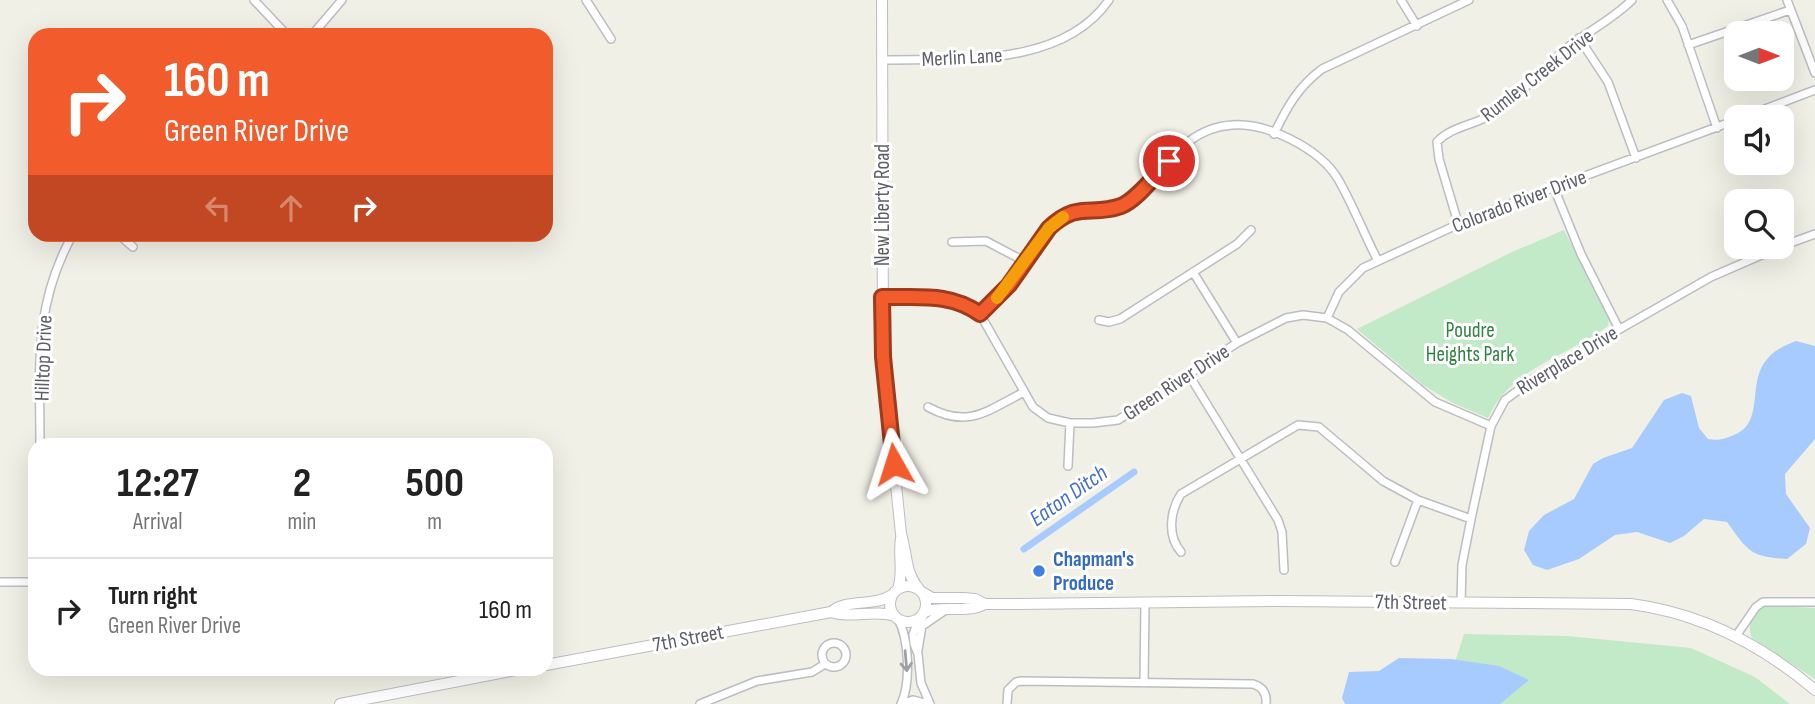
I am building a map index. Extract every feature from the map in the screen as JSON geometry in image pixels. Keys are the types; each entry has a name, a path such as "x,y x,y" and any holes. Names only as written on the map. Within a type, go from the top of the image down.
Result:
{"street":[{"path":"254,0 280,28"},
{"path":"318,28 342,0"},
{"path":"586,0 611,39"},
{"name":"New Liberty Road","path":"882,0 883,357 901,534 909,575 920,590"},
{"name":"Merlin Lane","path":"882,60 1000,58 1040,47 1072,33 1109,0"},
{"path":"1401,0 1417,26"},
{"path":"1274,134 1289,102 1306,81 1322,69 1469,0"},
{"name":"Rumley Creek Drive","path":"1458,223 1439,159 1437,142 1446,134 1494,113 1579,38 1614,17 1632,0"},
{"path":"1667,0 1682,26 1717,128"},
{"path":"1787,0 1815,72"},
{"path":"1688,45 1790,10"},
{"path":"1579,38 1608,82 1636,158"},
{"path":"1776,105 1815,90"},
{"path":"882,297 948,299 966,304 980,314 1009,285 1024,261 1056,221 1077,210 1116,207 1128,203 1188,142 1213,128 1234,125 1251,126 1291,139 1309,150 1337,178 1378,261"},
{"name":"Colorado River Drive","path":"1328,318 1339,292 1363,268 1458,223 1724,125"},
{"path":"1554,188 1581,254 1619,329"},
{"path":"1099,320 1109,322 1120,319 1237,244 1251,230"},
{"name":"Riverplace Drive","path":"1794,241 1815,234"},
{"path":"952,242 986,241 1024,261"},
{"name":"Hilltop Drive","path":"40,438 42,323 52,279 69,242"},
{"path":"127,242 133,247"},
{"name":"Riverplace Drive","path":"1461,603 1462,565 1491,426 1505,400 1515,391 1619,329 1751,259"},
{"path":"1193,272 1237,343"},
{"name":"Green River Drive","path":"980,314 1034,407 1048,418 1070,423 1118,420 1237,343 1286,318 1328,318"},
{"path":"1328,318 1348,330 1435,402 1491,426"},
{"path":"1189,375 1278,520 1282,532 1284,570"},
{"path":"928,407 944,416 964,419 985,412 1024,392"},
{"path":"1068,466 1070,423"},
{"path":"1181,552 1174,544 1172,519 1174,506 1181,494 1298,425 1319,427 1383,481 1418,500 1471,519"},
{"path":"1395,562 1418,500"},
{"name":"New Liberty Road","path":"895,592 901,575 901,534"},
{"path":"0,582 28,582"},
{"path":"901,704 906,693 908,673 904,634 891,608 895,592 906,586 920,590 926,600 913,634 921,683 929,704"},
{"name":"7th Street","path":"920,590 932,598 975,599 985,604"},
{"name":"7th Street","path":"553,664 831,612 838,606 878,602 895,592"},
{"path":"1144,683 1145,602"},
{"path":"1736,636 1756,607 1763,603 1815,602"},
{"name":"7th Street","path":"921,616 934,609 975,609 985,604 1631,604 1672,611 1736,636 1777,660 1815,690"},
{"path":"918,654 922,626 949,608"},
{"name":"7th Street","path":"831,612 839,615 883,612 896,617"},
{"path":"896,617 906,622 921,616"},
{"path":"700,704 757,681 812,672 825,664"},
{"path":"340,704 485,676"},
{"path":"1007,704 1008,690 1021,681 1253,684 1258,685 1265,693 1266,704"},
{"path":"901,704 913,699 929,704"}],"green space":[{"name":"Poudre Heights Park","path":"1564,230 1609,318 1608,326 1525,375 1498,401 1488,418 1453,403 1423,385 1357,329 1512,252"},
{"path":"1763,607 1815,608 1815,679 1752,638 1750,625 1754,617"},
{"path":"1464,634 1567,636 1691,648 1755,677 1790,704 1445,704 1445,693"}],"water":[{"path":"1796,341 1815,346 1815,439 1785,474 1786,494 1810,528 1806,544 1787,559 1765,556 1745,546 1727,522 1704,519 1684,536 1670,543 1637,532 1615,535 1579,559 1547,570 1533,565 1524,550 1529,531 1544,515 1574,499 1593,464 1632,448 1664,400 1682,393 1691,396 1699,428 1708,439 1734,435 1749,422 1759,372 1764,363 1778,349"},
{"path":"1399,658 1451,659 1499,666 1529,680 1500,704 1345,704 1342,698 1349,672 1379,671"}],"waterway":[{"name":"Eaton Ditch","path":"1024,549 1134,472"}],"slow traffic":[{"path":"997,298 1049,228 1063,217"}],"place":[{"name":"Chapman's Produce","path":"1039,571"}],"route":[{"path":"894,464 883,357 882,297 948,299 966,304 980,314 1009,285 1024,261 1056,221 1077,210 1110,208 1128,203 1169,161"}]}
